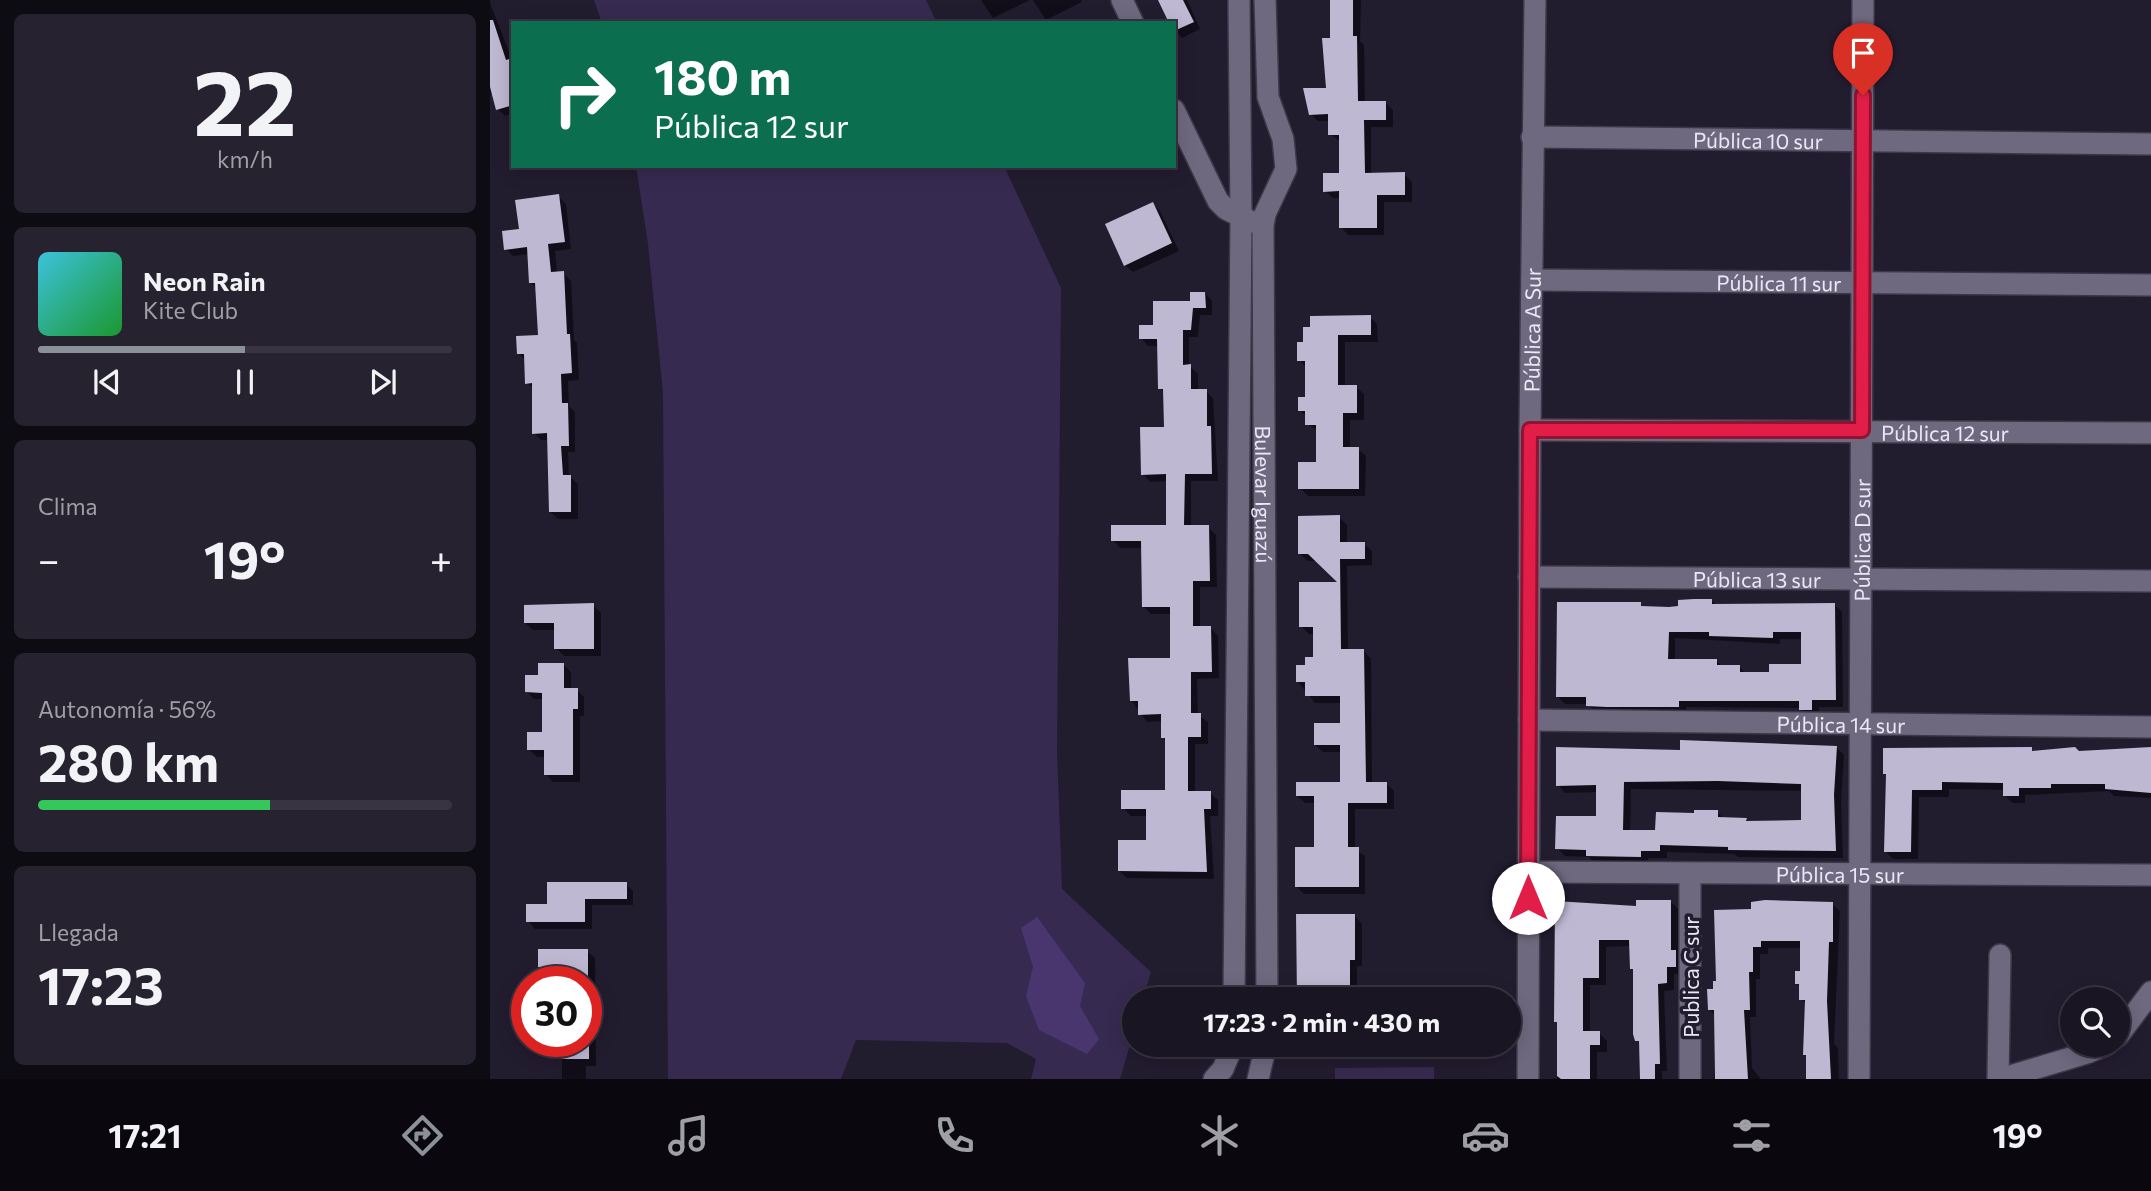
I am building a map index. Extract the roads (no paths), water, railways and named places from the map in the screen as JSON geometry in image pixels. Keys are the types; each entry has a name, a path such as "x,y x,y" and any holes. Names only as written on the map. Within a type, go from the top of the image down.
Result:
{"street":[{"path":"1122,0 1132,21"},
{"name":"Bulevar Iguazú","path":"1234,987 1241,218 1239,0"},
{"name":"Bulevar Iguazú","path":"1265,0 1268,97 1283,139 1286,169 1265,214 1263,226 1266,987"},
{"name":"Pública A Sur","path":"1528,1079 1529,577 1535,0"},
{"name":"Pública D sur","path":"1859,1079 1863,0"},
{"path":"1240,100 1257,95 1268,97"},
{"path":"1176,114 1218,201 1241,218 1263,226"},
{"name":"Pública 10 sur","path":"1532,137 2151,144"},
{"name":"Pública 11 sur","path":"1532,280 2151,285"},
{"name":"Pública 12 sur","path":"1530,430 2151,433"},
{"name":"Pública 13 sur","path":"1529,577 2151,581"},
{"path":"1238,633 1265,633"},
{"name":"Pública 14 sur","path":"1529,720 2151,727"},
{"name":"Pública 15 sur","path":"1528,873 2151,875"},
{"name":"Publica C sur","path":"1690,874 1690,1079"},
{"path":"2000,955 1999,1079 2073,1057"},
{"path":"2130,1020 2151,992"},
{"path":"1214,1079 1223,1069 1228,1057"},
{"path":"1258,1079 1263,1057"}]}
